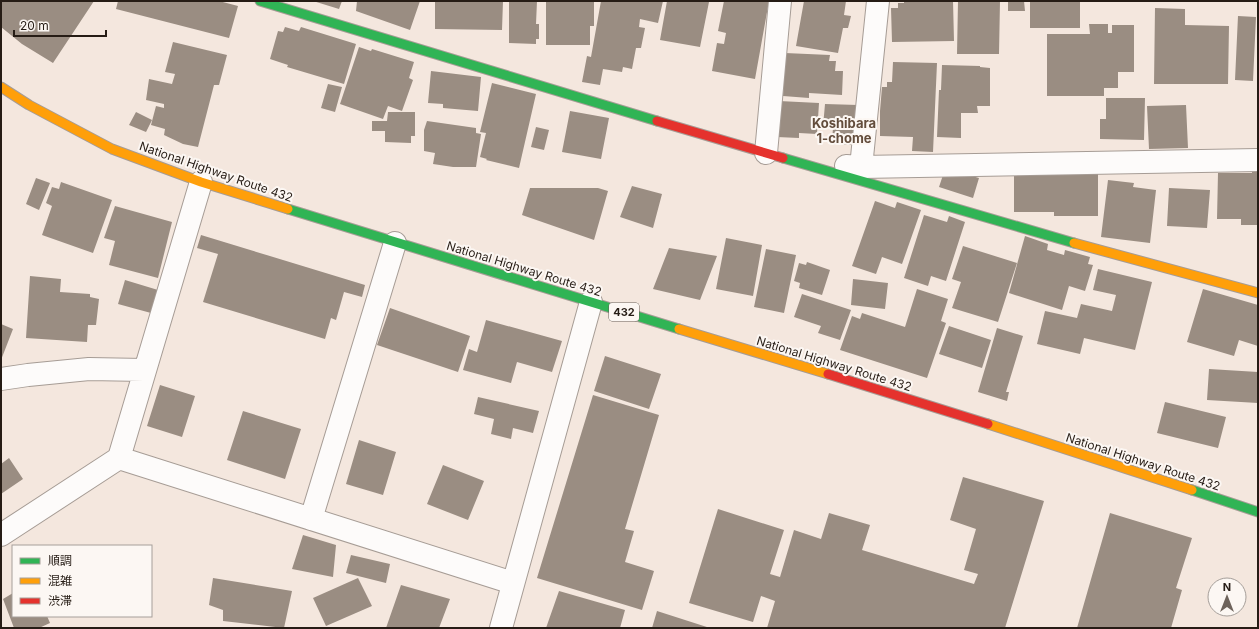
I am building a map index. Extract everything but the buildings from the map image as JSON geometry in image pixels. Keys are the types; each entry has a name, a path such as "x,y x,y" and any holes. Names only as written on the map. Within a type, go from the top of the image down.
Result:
{"main road":[{"path":"260,1 766,153 1106,252 1258,292"},
{"name":"National Highway Route 432","path":"1,87 29,105 112,149 200,182 980,421 1258,512"}],"street":[{"path":"766,153 780,1"},
{"path":"862,167 878,1"},
{"path":"811,166 862,167 1258,160"},
{"path":"1,535 119,458 200,182"},
{"path":"311,519 395,243"},
{"path":"501,628 591,302"},
{"path":"1,380 28,375 89,369 144,370"},
{"path":"119,458 513,583"}],"traffic: fast":[{"path":"260,1 657,121"},
{"path":"783,158 1074,243"},
{"path":"288,209 679,329"},
{"path":"1192,490 1258,512"}],"traffic: slow":[{"path":"1,87 29,105 112,149 201,182 288,209"},
{"path":"1074,243 1258,293"},
{"path":"679,329 828,374"},
{"path":"988,424 1192,490"}],"traffic: jam":[{"path":"657,121 783,158"},
{"path":"828,374 988,424"}],"district":[{"name":"Koshibara 1-chome","path":"844,130"}]}
